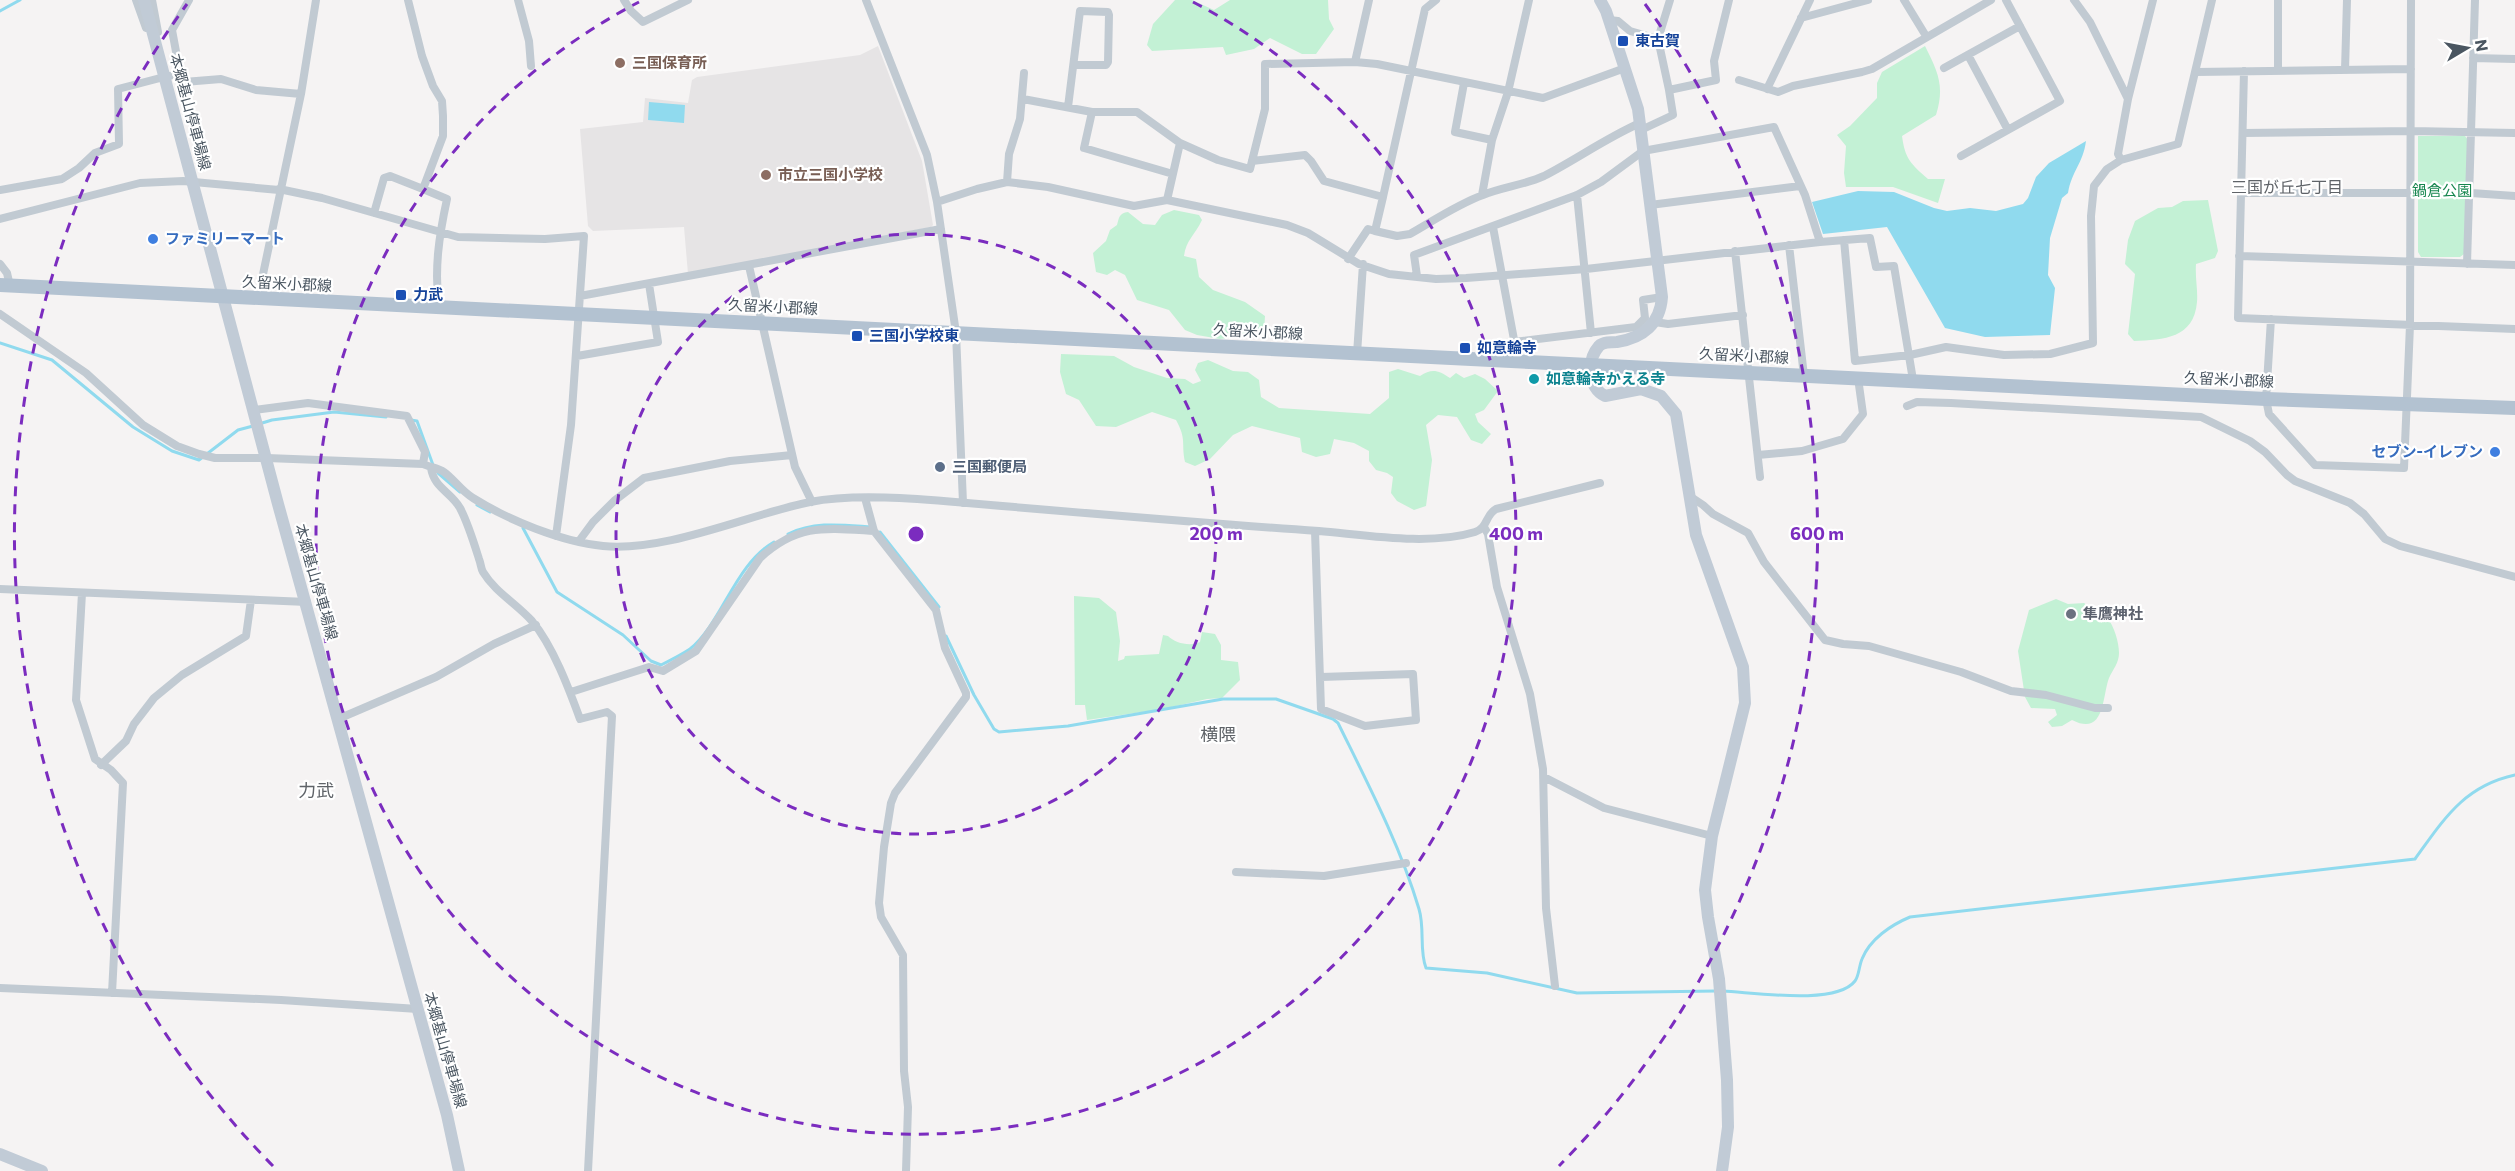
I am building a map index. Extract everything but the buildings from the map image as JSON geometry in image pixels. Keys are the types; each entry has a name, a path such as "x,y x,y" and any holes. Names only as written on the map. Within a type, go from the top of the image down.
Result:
{"main road":[{"name":"久留米小郡線","path":"5,286 2266,399 2515,408"}],"street":[{"path":"136,0 166,80"},
{"name":"本郷基山停車場線","path":"144,0 447,1115 459,1171"},
{"path":"152,0 166,80"},
{"path":"189,0 172,30 183,82 221,79 256,90 301,94"},
{"path":"262,279 279,189 301,94 316,0"},
{"path":"408,0 422,56 433,86 442,100 443,136 423,189"},
{"path":"518,0 529,41 531,66"},
{"path":"624,0 631,11 643,22 688,0"},
{"path":"866,0 927,155 937,202 956,333 963,503"},
{"path":"1355,62 1369,0"},
{"path":"1376,231 1425,9 1436,0"},
{"path":"1482,195 1492,140 1508,92 1529,0"},
{"path":"1348,259 1368,229 1404,236 1482,195 1526,184 1575,160 1609,136 1673,115 1670,90 1658,39 1670,0"},
{"path":"1670,90 1716,80 1714,60 1729,0"},
{"path":"1767,89 1810,0"},
{"path":"1801,18 1868,0"},
{"path":"1904,0 1926,36"},
{"path":"1739,80 1778,92 1793,86 1872,69 1991,0"},
{"path":"1961,156 2060,101 2006,0"},
{"path":"2074,0 2090,22 2128,99"},
{"path":"2121,160 2118,154 2128,99 2153,0"},
{"path":"1844,240 1855,361 1910,355 1946,346 2004,355 2050,354 2093,343 2092,196 2100,176 2121,160 2178,144 2212,0"},
{"path":"2278,0 2278,71"},
{"path":"2345,70 2346,0"},
{"path":"2271,319 2266,399 2269,414 2315,465 2404,468 2410,325 2411,0"},
{"path":"2467,264 2471,193 2475,0"},
{"path":"1606,8 1630,31 1658,39"},
{"path":"1606,8 1638,109 1662,297 1661,310 1655,322 1636,338 1601,345 1592,366 1591,381 1599,393 1605,396 1641,388 1661,396 1676,414 1680,427 1696,536 1737,647 1743,667 1745,686 1740,728 1712,836 1705,890 1719,979 1727,1080 1728,1127 1722,1171"},
{"path":"1068,107 1080,11 1108,12 1110,15 1108,62 1106,65 1074,66"},
{"path":"1944,68 2020,26"},
{"path":"1968,55 2008,130"},
{"path":"2474,58 2515,59"},
{"path":"1023,99 1092,112 1137,112 1179,143 1218,160 1250,169 1265,109 1265,64 1355,62 1543,98 1625,68"},
{"path":"2196,72 2411,69"},
{"path":"2244,71 2238,318 2515,329"},
{"path":"0,190 62,179 96,153 119,144 118,89 166,80 180,73"},
{"path":"1007,182 1009,154 1023,99 1024,73"},
{"path":"1464,83 1455,132 1492,140"},
{"path":"1092,112 1084,148 1173,174"},
{"path":"1417,276 1414,255 1577,195 1601,182 1643,151 1774,127 1805,195 1820,242"},
{"path":"2243,133 2472,131 2515,133"},
{"path":"1167,200 1179,143"},
{"path":"1252,161 1305,156 1311,160 1324,181 1383,197"},
{"path":"374,213 384,178 390,176 447,199 436,267 439,307"},
{"path":"0,219 140,183 193,182 279,189 322,198 458,237 515,239 584,236 571,425 556,536"},
{"path":"937,202 1007,182 1048,187 1134,206 1167,200 1287,225 1308,233 1348,259 1389,274 1436,279 1586,269 1789,245 1870,238 1876,267 1894,266 1913,380"},
{"path":"1650,205 1800,186"},
{"path":"2241,193 2410,193"},
{"path":"2471,193 2515,196"},
{"path":"1577,195 1591,333"},
{"path":"1493,227 1518,361"},
{"path":"580,296 941,229"},
{"path":"1789,245 1804,376"},
{"path":"1735,251 1760,477"},
{"path":"2240,256 2515,265"},
{"path":"0,264 7,273 5,286"},
{"path":"1357,354 1363,264"},
{"path":"749,266 795,467 812,502"},
{"path":"577,356 658,342 649,284"},
{"path":"1514,342 1636,327 1645,318 1643,300 1662,297"},
{"path":"0,314 71,362 143,425 177,446 215,458 267,458 427,466 442,470 452,481 481,503 556,536 621,547 650,544 812,502 865,498 963,503 1407,538 1445,537 1478,531 1484,527 1491,512 1496,509 1600,483"},
{"path":"1655,322 1668,324 1743,315"},
{"path":"1758,455 1802,451 1843,439 1863,414 1858,378"},
{"path":"1907,406 1917,402 1951,403 2201,417 2250,441 2295,481 2350,503 2364,514 2385,539 2400,546 2515,577"},
{"path":"254,410 308,403 407,416 425,452 427,466 432,477 438,487 458,504 463,514 482,571 497,589 536,625 571,692 580,719 607,712 612,716 588,1171"},
{"path":"579,541 600,515 644,478 730,461 792,455"},
{"path":"865,498 874,531 936,610 948,656 966,693 966,697 895,793 891,803 884,847 879,903 881,917 903,955 904,1071 908,1107 906,1171"},
{"path":"1690,498 1713,514 1748,533 1764,562 1825,640 1869,646 1961,672 2000,688 2046,695 2095,708 2108,708"},
{"path":"1484,527 1488,534 1497,587 1530,694 1544,777 1546,908 1555,986"},
{"path":"571,692 649,667 663,671 696,651 760,558 769,550 807,531 820,528 874,531"},
{"path":"1315,531 1321,709 1365,726 1416,720 1413,674 1321,677"},
{"path":"0,589 307,602"},
{"path":"82,593 76,700 95,759 111,770 123,783 112,993"},
{"path":"101,765 126,741 134,724 154,698 182,675 246,636 250,600"},
{"path":"338,719 436,677 494,644 536,625"},
{"path":"1544,777 1604,808 1712,836"},
{"path":"1236,872 1324,876 1406,863"},
{"path":"0,988 418,1009"},
{"path":"0,1154 42,1171"}],"shaded area":[{"path":"878,46 922,161 933,225 931,227 688,274 684,227 593,231 588,226 580,129 643,122 645,98 688,103 692,80 697,77 860,55"}],"green space":[{"path":"1175,0 1192,0 1214,10 1230,0 1328,0 1329,19 1334,29 1316,54 1302,54 1270,38 1254,49 1226,55 1223,47 1152,51 1147,45 1153,24"},
{"path":"1925,46 1939,79 1939,105 1936,115 1902,136 1907,156 1917,169 1928,179 1945,179 1938,203 1893,187 1846,187 1844,173 1846,146 1837,135 1850,126 1877,98 1877,83 1882,72"},
{"name":"鍋倉公園","path":"2418,136 2465,136 2468,140 2464,254 2460,257 2421,257 2418,252"},
{"path":"2208,200 2218,251 2215,258 2196,264 2195,314 2184,330 2176,335 2156,340 2134,341 2128,334 2135,274 2125,264 2128,240 2135,221 2158,208 2172,207 2183,201"},
{"path":"1174,210 1199,215 1202,220 1184,256 1196,259 1199,277 1213,290 1245,302 1265,316 1264,333 1220,339 1197,335 1185,330 1169,310 1137,300 1125,275 1115,270 1107,275 1096,272 1093,253 1106,241 1110,230 1117,225 1121,215 1128,212 1143,224 1155,225 1162,215"},
{"path":"1061,354 1114,356 1134,367 1167,378 1185,379 1193,384 1201,381 1195,370 1198,363 1208,360 1233,371 1248,372 1259,380 1261,397 1279,408 1370,414 1389,398 1389,372 1398,369 1420,376 1435,371 1450,378 1456,373 1464,378 1475,374 1485,379 1498,391 1484,410 1475,414 1478,422 1491,434 1482,444 1471,440 1457,417 1438,415 1426,425 1432,460 1426,506 1414,510 1397,501 1391,493 1393,477 1376,470 1369,461 1369,451 1354,443 1334,439 1330,454 1316,457 1302,452 1300,438 1252,426 1233,435 1210,459 1195,466 1185,462 1183,437 1176,420 1152,412 1116,427 1096,426 1079,400 1066,394 1060,372"},
{"path":"1074,596 1099,598 1116,612 1120,641 1118,661 1124,659 1125,656 1159,654 1163,635 1179,642 1192,644 1200,642 1202,632 1215,634 1221,645 1221,660 1238,662 1240,680 1222,698 1087,720 1085,705 1075,705"},
{"path":"2056,599 2068,604 2084,603 2102,613 2110,621 2117,639 2118,660 2109,678 2100,712 2091,723 2083,724 2072,720 2062,726 2052,727 2048,722 2057,715 2055,709 2031,708 2025,697 2018,651 2029,610"}],"water":[{"path":"649,102 685,105 684,123 648,120"},
{"path":"2086,141 2068,193 2062,198 2050,238 2048,275 2055,288 2050,335 1985,337 1945,328 1887,227 1823,234 1812,202 1858,191 1894,192 1947,211 1970,208 1996,211 2023,204 2028,198 2036,177 2049,163"}],"waterway":[{"path":"0,11 20,0"},
{"path":"0,343 52,360 133,427 172,451 199,460 238,430 253,426"},
{"path":"259,424 272,420 334,412 386,417"},
{"path":"411,420 417,421 433,465"},
{"path":"438,473 460,492"},
{"path":"477,505 490,512"},
{"path":"788,534 819,526 872,527"},
{"path":"523,528 557,592 623,635 651,661 661,665 690,649 701,638 749,564 774,542"},
{"path":"880,532 939,607"},
{"path":"946,636 974,695 994,729 999,732 1068,726 1223,699 1276,699 1333,719 1338,723 1361,769 1403,862 1421,917 1426,968 1487,973 1577,993 1716,991"},
{"path":"1723,991 1792,996 1830,993 1845,989 1855,981 1862,959 1870,945 1896,924 1910,917 2415,859 2457,806 2482,787 2515,775"}],"place":[{"name":"東古賀","path":"1623,41"},
{"name":"三国保育所","path":"620,63"},
{"name":"市立三国小学校","path":"766,175"},
{"name":"ファミリーマート","path":"153,239"},
{"name":"力武","path":"401,295"},
{"name":"三国小学校東","path":"857,336"},
{"name":"如意輪寺","path":"1465,348"},
{"name":"如意輪寺かえる寺","path":"1534,379"},
{"name":"セブン-イレブン","path":"2495,452"},
{"name":"三国郵便局","path":"940,467"},
{"name":"隼鷹神社","path":"2071,614"}],"district":[{"name":"三国が丘七丁目","path":"2287,187"},
{"name":"横隈","path":"1218,735"},
{"name":"力武","path":"316,791"}]}
